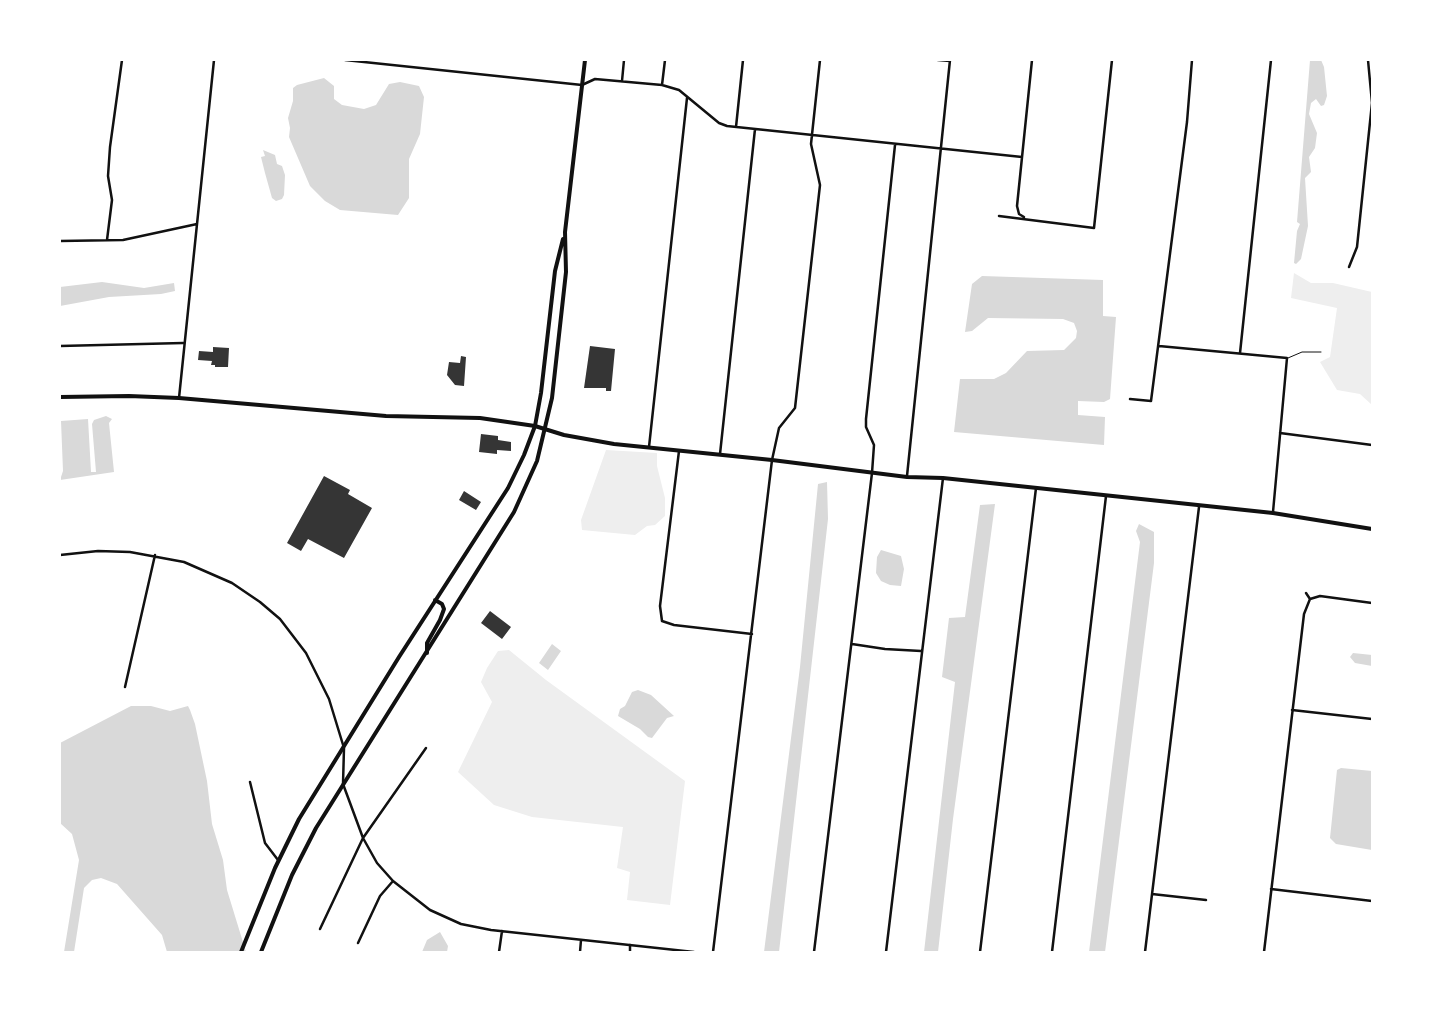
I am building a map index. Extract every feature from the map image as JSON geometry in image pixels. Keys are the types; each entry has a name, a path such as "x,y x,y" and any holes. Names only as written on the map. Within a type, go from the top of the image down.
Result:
{"main road":[{"path":"241,952 278,860 299,819 435,600 508,488 524,455 535,426 541,393 555,271 565,232 585,60"},
{"path":"261,952 299,860 316,828 514,512 537,461 552,398 566,272 565,232"},
{"path":"60,397 129,396 179,398 386,416 480,418 535,426 589,440 906,477 943,478 1273,513 1372,529"},
{"path":"427,653 427,643 443,615 444,609 442,604 435,600"}],"street":[{"path":"107,240 112,200 108,176 110,147 122,60"},
{"path":"179,398 214,60"},
{"path":"345,60 390,62 582,85 595,79 662,85 679,90 719,123 736,127 1022,158"},
{"path":"622,81 624,60"},
{"path":"662,85 665,60"},
{"path":"736,127 743,60"},
{"path":"713,952 772,460 779,428 795,408 820,186 812,153 812,136 820,60"},
{"path":"906,477 950,61 938,60"},
{"path":"1026,218 1020,214 1017,206 1032,60"},
{"path":"999,216 1094,228 1112,60"},
{"path":"1130,399 1151,401 1192,60"},
{"path":"1240,353 1271,60"},
{"path":"1349,266 1357,247 1372,103 1368,60"},
{"path":"649,447 687,98"},
{"path":"720,454 755,129"},
{"path":"814,952 872,473 874,445 866,427 866,419 895,145"},
{"path":"60,241 142,237 197,224"},
{"path":"60,346 184,343"},
{"path":"1159,346 1287,358 1273,513"},
{"path":"1280,433 1372,445"},
{"path":"680,450 660,606 662,621 674,625 752,634"},
{"path":"886,952 943,478"},
{"path":"980,952 1036,488"},
{"path":"1052,952 1106,496"},
{"path":"1145,952 1199,506"},
{"path":"60,555 117,551 155,555 184,562 216,575 246,592 280,619 296,638 315,668 329,699 344,748 343,784 364,838 378,863 393,881 415,901 438,914 474,927 694,952"},
{"path":"125,686 155,555"},
{"path":"1306,593 1310,599"},
{"path":"1310,599 1320,596 1372,602"},
{"path":"1264,952 1304,614 1310,599"},
{"path":"852,644 885,649 921,651"},
{"path":"1292,710 1372,719"},
{"path":"320,929 364,838 426,748"},
{"path":"250,782 266,843 278,860"},
{"path":"358,943 380,896 393,881"},
{"path":"1271,889 1372,901"},
{"path":"1152,894 1206,900"},
{"path":"499,952 502,931"},
{"path":"580,952 581,940"},
{"path":"630,945 630,952"}],"lane":[{"path":"1287,358 1302,352 1321,352"}],"shaded area":[{"path":"1310,60 1321,60 1324,67 1327,96 1324,105 1321,106 1316,99 1311,103 1309,114 1317,133 1315,148 1309,157 1311,172 1305,178 1308,226 1301,259 1296,264 1294,263 1297,231 1300,224 1297,222"},
{"path":"324,78 334,86 334,99 342,105 364,109 376,105 389,84 400,82 419,86 424,97 420,134 409,159 409,198 398,215 340,210 325,201 310,186 289,137 288,118 293,101 293,88 297,85"},
{"path":"263,150 275,155 277,164 282,166 285,175 284,195 282,199 276,201 272,198 265,173 261,157 265,156"},
{"path":"1294,273 1311,283 1333,283 1372,292 1372,405 1360,394 1337,390 1320,362 1330,357 1337,308 1291,298"},
{"path":"982,276 1103,280 1103,316 1116,317 1110,399 1104,402 1078,401 1078,415 1105,417 1104,445 954,432 960,379 994,379 1006,373 1027,351 1064,350 1076,338 1077,331 1074,323 1063,319 988,318 972,331 965,332 972,284"},
{"path":"102,282 144,288 174,283 175,291 161,294 109,297 60,306 60,287"},
{"path":"106,416 112,419 109,423 114,472 60,480 63,471 61,421 88,419 91,472 96,472 92,424 94,420"},
{"path":"606,450 657,453 657,466 665,498 665,516 655,525 647,526 635,535 582,530 581,520"},
{"path":"827,482 828,519 779,952 764,952 800,667 818,484"},
{"path":"995,504 953,819 938,952 924,952 955,682 942,677 949,618 965,617 980,505"},
{"path":"1139,524 1154,532 1154,563 1105,952 1089,952 1140,542 1136,531"},
{"path":"881,550 901,556 904,569 901,586 890,585 881,581 876,573 877,557"},
{"path":"552,644 561,651 548,670 539,663"},
{"path":"509,650 546,680 685,781 670,905 627,900 630,872 617,868 623,827 532,817 494,805 458,772 492,702 481,682 498,651"},
{"path":"1353,653 1372,655 1372,666 1355,663 1350,657"},
{"path":"638,690 651,695 674,716 667,718 652,738 618,716 620,709 625,706 632,692"},
{"path":"131,706 151,706 170,711 188,706 190,710 195,724 207,781 212,824 223,860 227,890 246,952 167,952 162,935 117,884 101,878 92,880 84,888 74,952 64,952 79,860 72,834 60,823 60,743"},
{"path":"1341,768 1372,771 1372,850 1336,844 1330,838 1337,770"},
{"path":"440,932 448,946 447,952 422,952 427,940"}],"building":[{"path":"590,346 615,349 611,391 606,391 606,388 584,388"},
{"path":"213,347 229,348 228,367 215,367 215,365 211,365 212,361 198,360 199,351 213,352"},
{"path":"461,356 466,357 464,386 455,385 447,375 449,362 460,363"},
{"path":"481,434 498,436 498,440 511,442 511,451 497,450 497,454 479,452"},
{"path":"324,476 350,490 348,494 372,508 344,558 308,539 301,551 287,543"},
{"path":"464,491 481,502 476,510 459,500"},
{"path":"490,611 511,627 502,639 481,623"}]}
